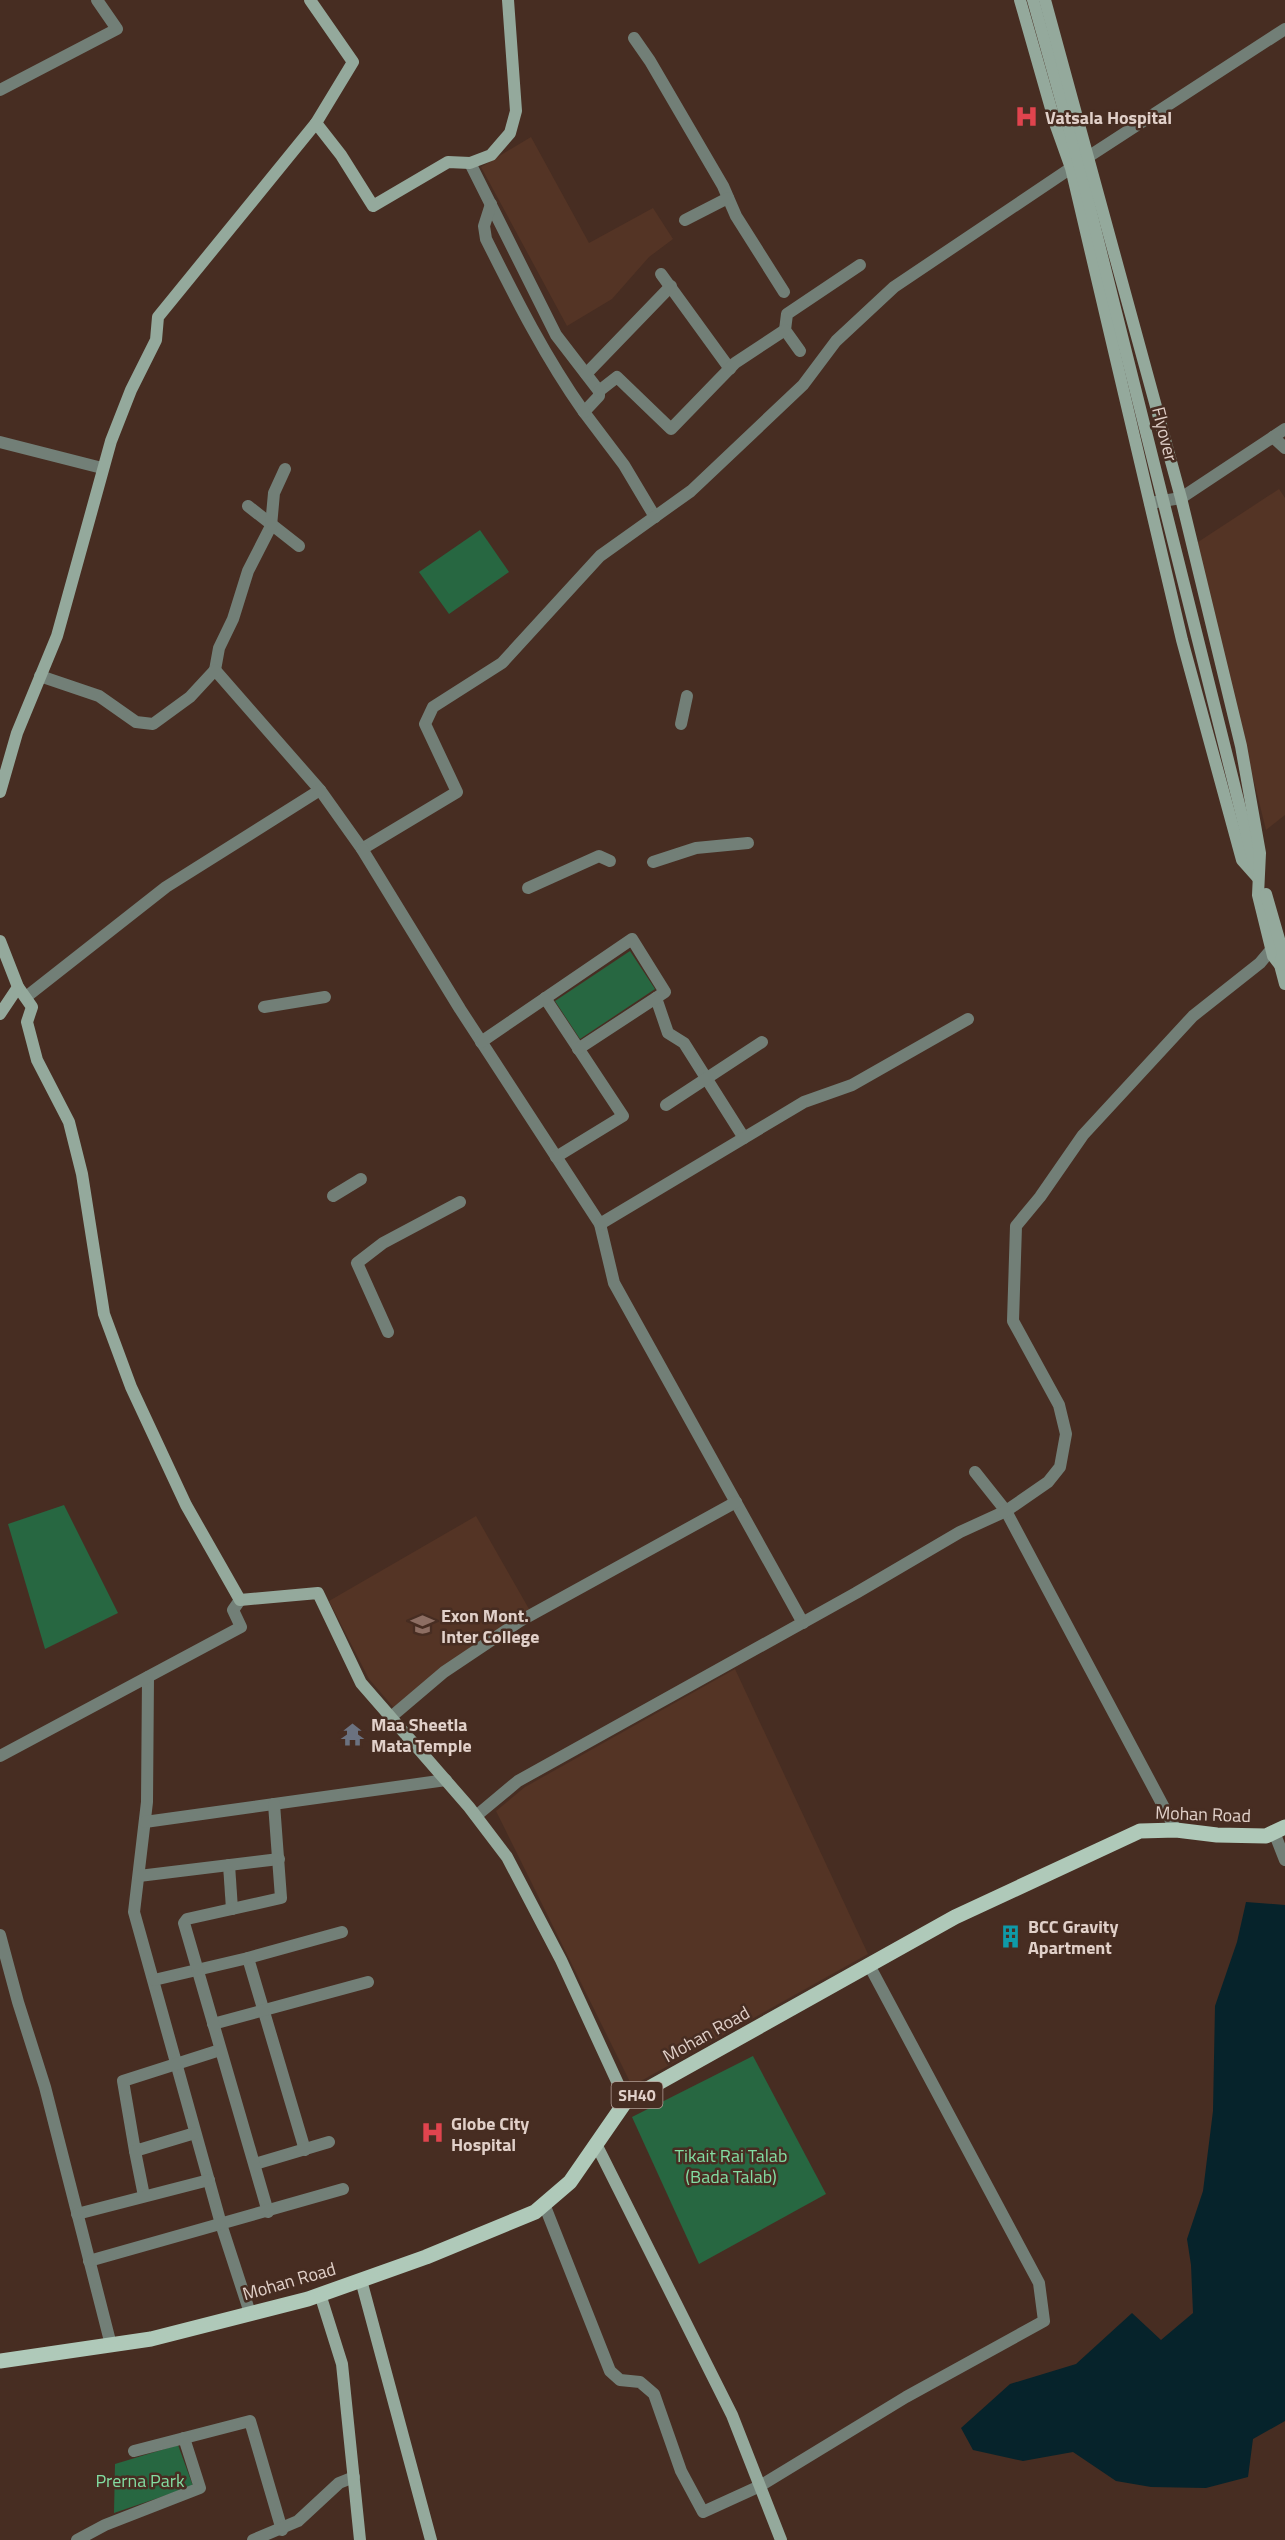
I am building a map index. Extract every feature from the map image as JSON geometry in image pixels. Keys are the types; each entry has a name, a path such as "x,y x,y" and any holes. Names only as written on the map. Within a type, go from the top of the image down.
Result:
{"main road":[{"name":"Mohan Road","path":"0,2361 152,2339 320,2294 434,2254 535,2212 570,2182 627,2101 954,1917 1140,1831 1176,1830 1217,1835 1266,1836 1280,1829"}],"street":[{"path":"0,90 117,29 97,0"},
{"path":"0,792 17,733 57,636 102,468 131,390 156,340 158,317 316,123 353,62 310,0"},
{"path":"316,123 341,155 374,206 448,162 470,163 491,154 510,133 516,111 508,0"},
{"path":"1020,0 1071,168 1182,640 1242,860 1265,892 1270,925 1283,953 1280,965 1285,984"},
{"name":"Flyover","path":"1033,0 1080,168 1259,882"},
{"path":"1045,0 1086,158 1181,498 1240,746 1260,853 1259,882"},
{"path":"362,849 457,792 425,724 433,707 502,663 600,556 691,491 803,385 836,341 894,287 1086,158 1285,29"},
{"path":"634,38 656,71 736,216 784,292"},
{"path":"470,163 556,335 599,391 599,396 584,412"},
{"path":"685,220 728,198"},
{"path":"491,204 484,226 485,232 504,276 549,361 624,465 655,517"},
{"path":"800,351 785,330 787,314 860,265"},
{"path":"504,276 522,267"},
{"path":"661,273 730,369"},
{"path":"586,374 671,286"},
{"path":"599,391 617,377 671,429 730,369 785,330"},
{"path":"1150,503 1181,498 1285,429"},
{"path":"1273,437 1285,448"},
{"path":"0,442 102,468"},
{"path":"40,676 99,696 136,722 153,724 190,697 215,670 219,648 233,619 248,571 271,526 274,493 285,468"},
{"path":"248,506 299,546"},
{"path":"215,670 320,790 362,849 481,1042 600,1224 614,1283 802,1623"},
{"path":"681,724 687,696"},
{"path":"0,1014 22,992 166,887 320,790"},
{"path":"653,862 696,848 748,843"},
{"path":"528,888 599,856 610,861"},
{"path":"481,1042 632,939 665,992 578,1049"},
{"path":"0,941 22,992 32,1007 27,1022 38,1060 71,1128 82,1174 104,1314 131,1387 186,1505 240,1600"},
{"path":"476,1816 518,1781 960,1532 1006,1510 1048,1482 1060,1467 1066,1434 1059,1405 1013,1321 1016,1226 1040,1197 1083,1135 1188,1021 1279,946"},
{"path":"264,1007 325,997"},
{"path":"545,998 623,1116 556,1157"},
{"path":"656,998 668,1033 684,1043 744,1138"},
{"path":"600,1224 804,1102 852,1085 968,1019"},
{"path":"666,1105 762,1042"},
{"path":"333,1196 362,1179"},
{"path":"388,1332 357,1263 383,1243 460,1202"},
{"path":"975,1472 1006,1510 1176,1830"},
{"path":"391,1717 444,1672 520,1621 736,1502"},
{"path":"0,1756 242,1627 233,1610 240,1600 318,1593 361,1683 446,1780 507,1857 561,1960 627,2101"},
{"path":"148,1677 145,1822 134,1912 178,2063 221,2224 250,2313"},
{"path":"145,1822 446,1780"},
{"path":"268,2212 220,2050 185,1920 279,1900 279,1859 274,1804"},
{"path":"1280,1829 1285,1860"},
{"path":"139,1876 279,1859"},
{"path":"230,1865 232,1909"},
{"path":"154,1980 248,1958 342,1932"},
{"path":"0,1935 45,2087 111,2345"},
{"path":"248,1958 305,2150"},
{"path":"544,2204 610,2371 620,2380 640,2382 654,2394 681,2471 704,2512 760,2486 906,2397 1044,2321 1039,2283 869,1965"},
{"path":"213,2024 368,1982"},
{"path":"144,2196 123,2080 220,2050"},
{"path":"135,2151 195,2133"},
{"path":"255,2164 329,2142"},
{"path":"597,2146 732,2415 781,2540"},
{"path":"78,2214 209,2180"},
{"path":"89,2261 343,2189"},
{"path":"361,2280 431,2540"},
{"path":"320,2294 342,2364 358,2538"},
{"path":"134,2451 250,2421 282,2530"},
{"path":"77,2540 105,2524 200,2488 184,2438"},
{"path":"253,2540 282,2530 298,2521 339,2483 354,2477"},
{"path":"104,2540 105,2524"}],"shaded area":[{"path":"531,137 589,243 653,208 673,239 649,257 612,299 567,326 481,167"},
{"path":"1279,489 1285,498 1285,815 1266,830 1195,544"},
{"name":"Exon Mont. Inter College","path":"476,1516 529,1609 480,1640 394,1708 369,1679 329,1601"},
{"path":"735,1669 868,1954 632,2086 496,1811 525,1787"}],"green space":[{"path":"480,530 509,572 449,614 419,572"},
{"path":"630,951 655,989 580,1039 555,1001"},
{"path":"64,1505 118,1613 45,1649 8,1524"},
{"name":"Tikait Rai Talab (Bada Talab)","path":"753,2056 826,2194 699,2264 632,2117"},
{"name":"Prerna Park","path":"178,2445 193,2486 114,2513 115,2464"}],"water":[{"path":"1246,1902 1285,1905 1285,2421 1253,2439 1248,2477 1206,2488 1151,2487 1116,2481 1073,2452 1023,2461 973,2450 961,2428 1010,2384 1076,2364 1132,2313 1161,2340 1193,2313 1191,2265 1187,2239 1203,2191 1213,2111 1215,2006 1237,1942"}],"place":[{"name":"Vatsala Hospital","path":"1027,117"},
{"name":"Exon Mont. Inter College","path":"423,1625"},
{"name":"Maa Sheetla Mata Temple","path":"353,1734"},
{"name":"BCC Gravity Apartment","path":"1010,1936"},
{"name":"Globe City Hospital","path":"433,2133"}]}
